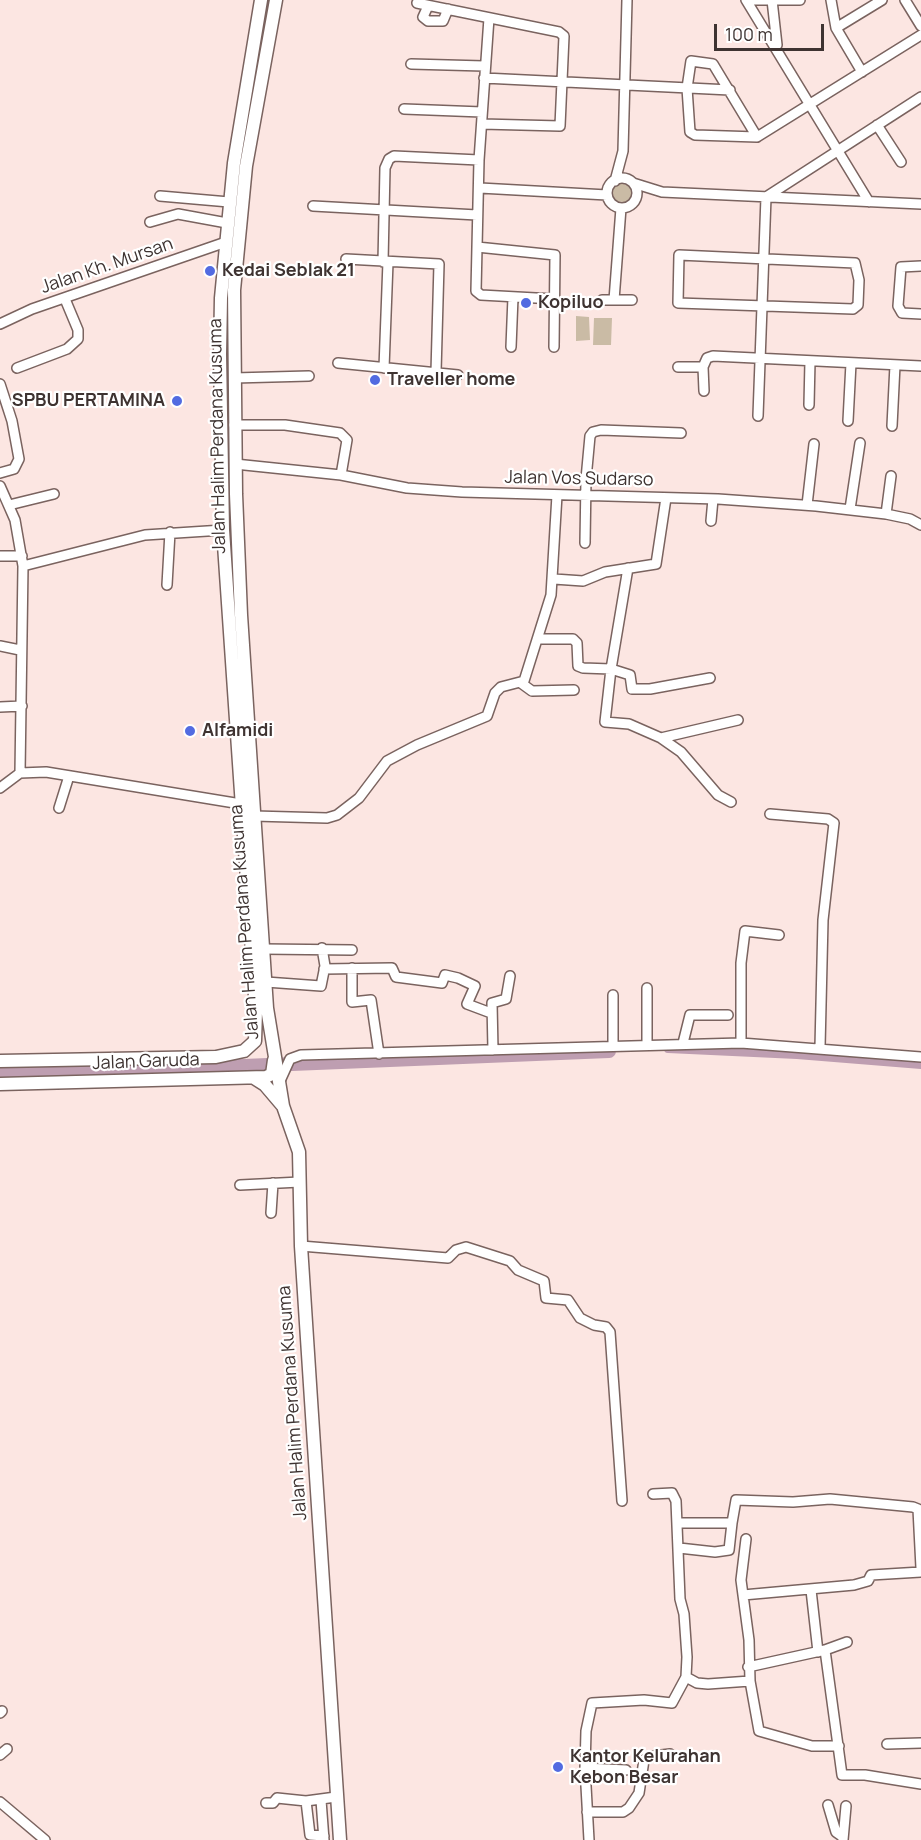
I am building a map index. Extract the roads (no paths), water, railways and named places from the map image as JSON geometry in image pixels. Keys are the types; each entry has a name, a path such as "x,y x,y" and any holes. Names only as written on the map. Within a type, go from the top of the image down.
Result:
{"main road":[{"name":"Jalan Halim Perdana Kusuma","path":"255,1041 256,1011 223,530 220,354 227,223 261,0"},
{"name":"Jalan Halim Perdana Kusuma","path":"276,0 246,166 234,290 235,464 254,816 266,982 283,1106 299,1152 302,1246 340,1840"},
{"path":"231,656 245,655"},
{"path":"235,717 248,715"},
{"name":"Jalan Garuda","path":"0,1061 216,1058 244,1051 255,1041"},
{"name":"Jalan Garuda","path":"0,1084 254,1078 272,1074 276,1062"},
{"path":"254,1078 265,1085 283,1106"}],"street":[{"path":"627,0 623,151 615,181 608,189 608,195 612,204 621,208 662,192"},
{"path":"746,0 869,202"},
{"path":"754,0 800,0"},
{"path":"831,0 836,28 862,72"},
{"path":"836,28 882,0"},
{"path":"905,0 921,26"},
{"path":"772,1 778,50"},
{"path":"417,3 562,33 566,41 559,128 482,124"},
{"path":"428,6 423,17 428,21 443,21 448,9"},
{"path":"489,18 479,160 477,293 554,299"},
{"path":"758,137 713,64 697,60 691,61 688,64 687,88 690,132 695,135 758,137 921,35"},
{"path":"411,64 484,66"},
{"path":"484,78 564,83 626,83 730,90"},
{"path":"766,197 838,148 918,99 921,110"},
{"path":"404,109 482,112"},
{"path":"877,124 901,162"},
{"path":"623,151 631,182 637,194 636,201"},
{"path":"384,368 385,168 389,159 394,156 479,160"},
{"path":"615,181 631,182 662,192 921,204"},
{"path":"480,188 608,195"},
{"path":"160,196 230,201"},
{"path":"758,416 766,197"},
{"path":"313,206 477,215"},
{"path":"614,300 621,208"},
{"path":"150,222 178,214 227,223"},
{"name":"Jalan Kh. Mursan","path":"0,324 32,309 226,242"},
{"path":"477,247 552,253 556,257 554,347"},
{"path":"683,255 851,262 858,267 860,280 858,305 853,309 761,306 678,303 678,259 683,255"},
{"path":"346,259 439,264 436,372"},
{"path":"921,266 901,267 898,306 902,313 921,314"},
{"path":"511,346 513,297"},
{"path":"17,368 67,348 78,339 78,330 65,299"},
{"path":"602,300 632,300"},
{"path":"704,391 703,367 707,358 713,356 921,366"},
{"path":"809,405 810,361"},
{"path":"338,363 458,375"},
{"path":"848,421 850,363"},
{"path":"892,426 895,365"},
{"path":"678,368 703,367"},
{"path":"234,378 309,376"},
{"path":"0,384 12,421 19,459 14,470 0,473"},
{"path":"234,425 285,425 340,432 347,440 341,475"},
{"path":"585,543 590,436 593,432 601,430 681,433"},
{"path":"850,509 860,443"},
{"path":"807,505 814,444"},
{"name":"Jalan Vos Sudarso","path":"235,464 341,475 407,488 713,499 807,505 886,514 920,524"},
{"path":"886,514 891,476"},
{"path":"0,486 15,520 23,561 20,773"},
{"path":"9,505 54,494"},
{"path":"254,816 327,818 337,815 359,798 387,761 417,745 487,716 495,693 501,687 524,681 540,639 554,579 557,495"},
{"path":"554,579 583,581 605,572 656,564 666,498"},
{"path":"711,521 713,499"},
{"path":"0,556 23,561 144,535 223,530"},
{"path":"167,585 170,532"},
{"path":"627,568 605,722 629,724 661,738 681,752 718,795 731,802"},
{"path":"540,639 573,639 576,643 578,666 611,669 630,675 632,689 650,689 710,678"},
{"path":"0,646 20,650"},
{"path":"521,682 532,691 574,690"},
{"path":"0,707 22,706"},
{"path":"661,738 738,720"},
{"path":"0,788 20,773 46,772 241,804"},
{"path":"59,808 69,776"},
{"path":"770,814 828,819 834,823 823,920 820,1047"},
{"path":"741,1043 741,963 745,931 779,934"},
{"path":"266,982 321,987 324,969 322,948"},
{"path":"263,949 352,950"},
{"path":"351,968 351,1002 371,1000 379,1054"},
{"path":"324,969 392,968 396,976 442,983 446,975 458,978 475,986 468,1004 491,1013"},
{"path":"493,1050 492,1003 506,999 510,976"},
{"path":"647,988 647,1044"},
{"path":"613,994 613,1046"},
{"path":"683,1043 690,1015 728,1015"},
{"path":"276,1062 301,1055 493,1050 547,1045 613,1046 683,1043 820,1047 921,1057"},
{"path":"240,1185 300,1182"},
{"path":"271,1213 273,1183"},
{"path":"302,1246 448,1258 456,1250 466,1247 510,1261 518,1270 544,1281 546,1298 567,1300 580,1318 594,1325 606,1327 610,1332 622,1501"},
{"path":"589,1840 585,1768 586,1731 592,1703 644,1700 672,1702 686,1677 687,1657 684,1614 680,1599 676,1501 672,1493 653,1494"},
{"path":"679,1548 715,1552 729,1550 736,1500 793,1502 830,1499 918,1509 921,1570 871,1575 870,1579 864,1583 743,1595"},
{"path":"678,1523 732,1523"},
{"path":"746,1539 741,1580 749,1640 748,1667 759,1731 812,1746 839,1746"},
{"path":"811,1590 839,1746 842,1775 865,1775 921,1784"},
{"path":"748,1667 821,1651 847,1642"},
{"path":"686,1677 696,1683 708,1684 750,1681"},
{"path":"887,1744 921,1743"},
{"path":"587,1812 623,1812 629,1808 639,1793 644,1760 653,1756 670,1754"},
{"path":"585,1768 626,1770"},
{"path":"266,1803 273,1803 277,1798 306,1801 321,1800 322,1797 336,1797"},
{"path":"306,1801 310,1835 324,1838 321,1800"},
{"path":"0,1802 45,1840"},
{"path":"828,1805 836,1832 843,1838"},
{"path":"843,1838 846,1806"},
{"path":"308,1814 322,1813"}],"waterway":[{"path":"668,1049 797,1055 921,1065"},
{"path":"0,1072 146,1070 609,1051"}],"place":[{"name":"Kedai Seblak 21","path":"210,271"},
{"name":"Kopiluo","path":"526,303"},
{"name":"Traveller home","path":"375,380"},
{"name":"SPBU PERTAMINA","path":"177,401"},
{"name":"Alfamidi","path":"190,731"},
{"name":"Kantor Kelurahan Kebon Besar","path":"558,1767"}]}
